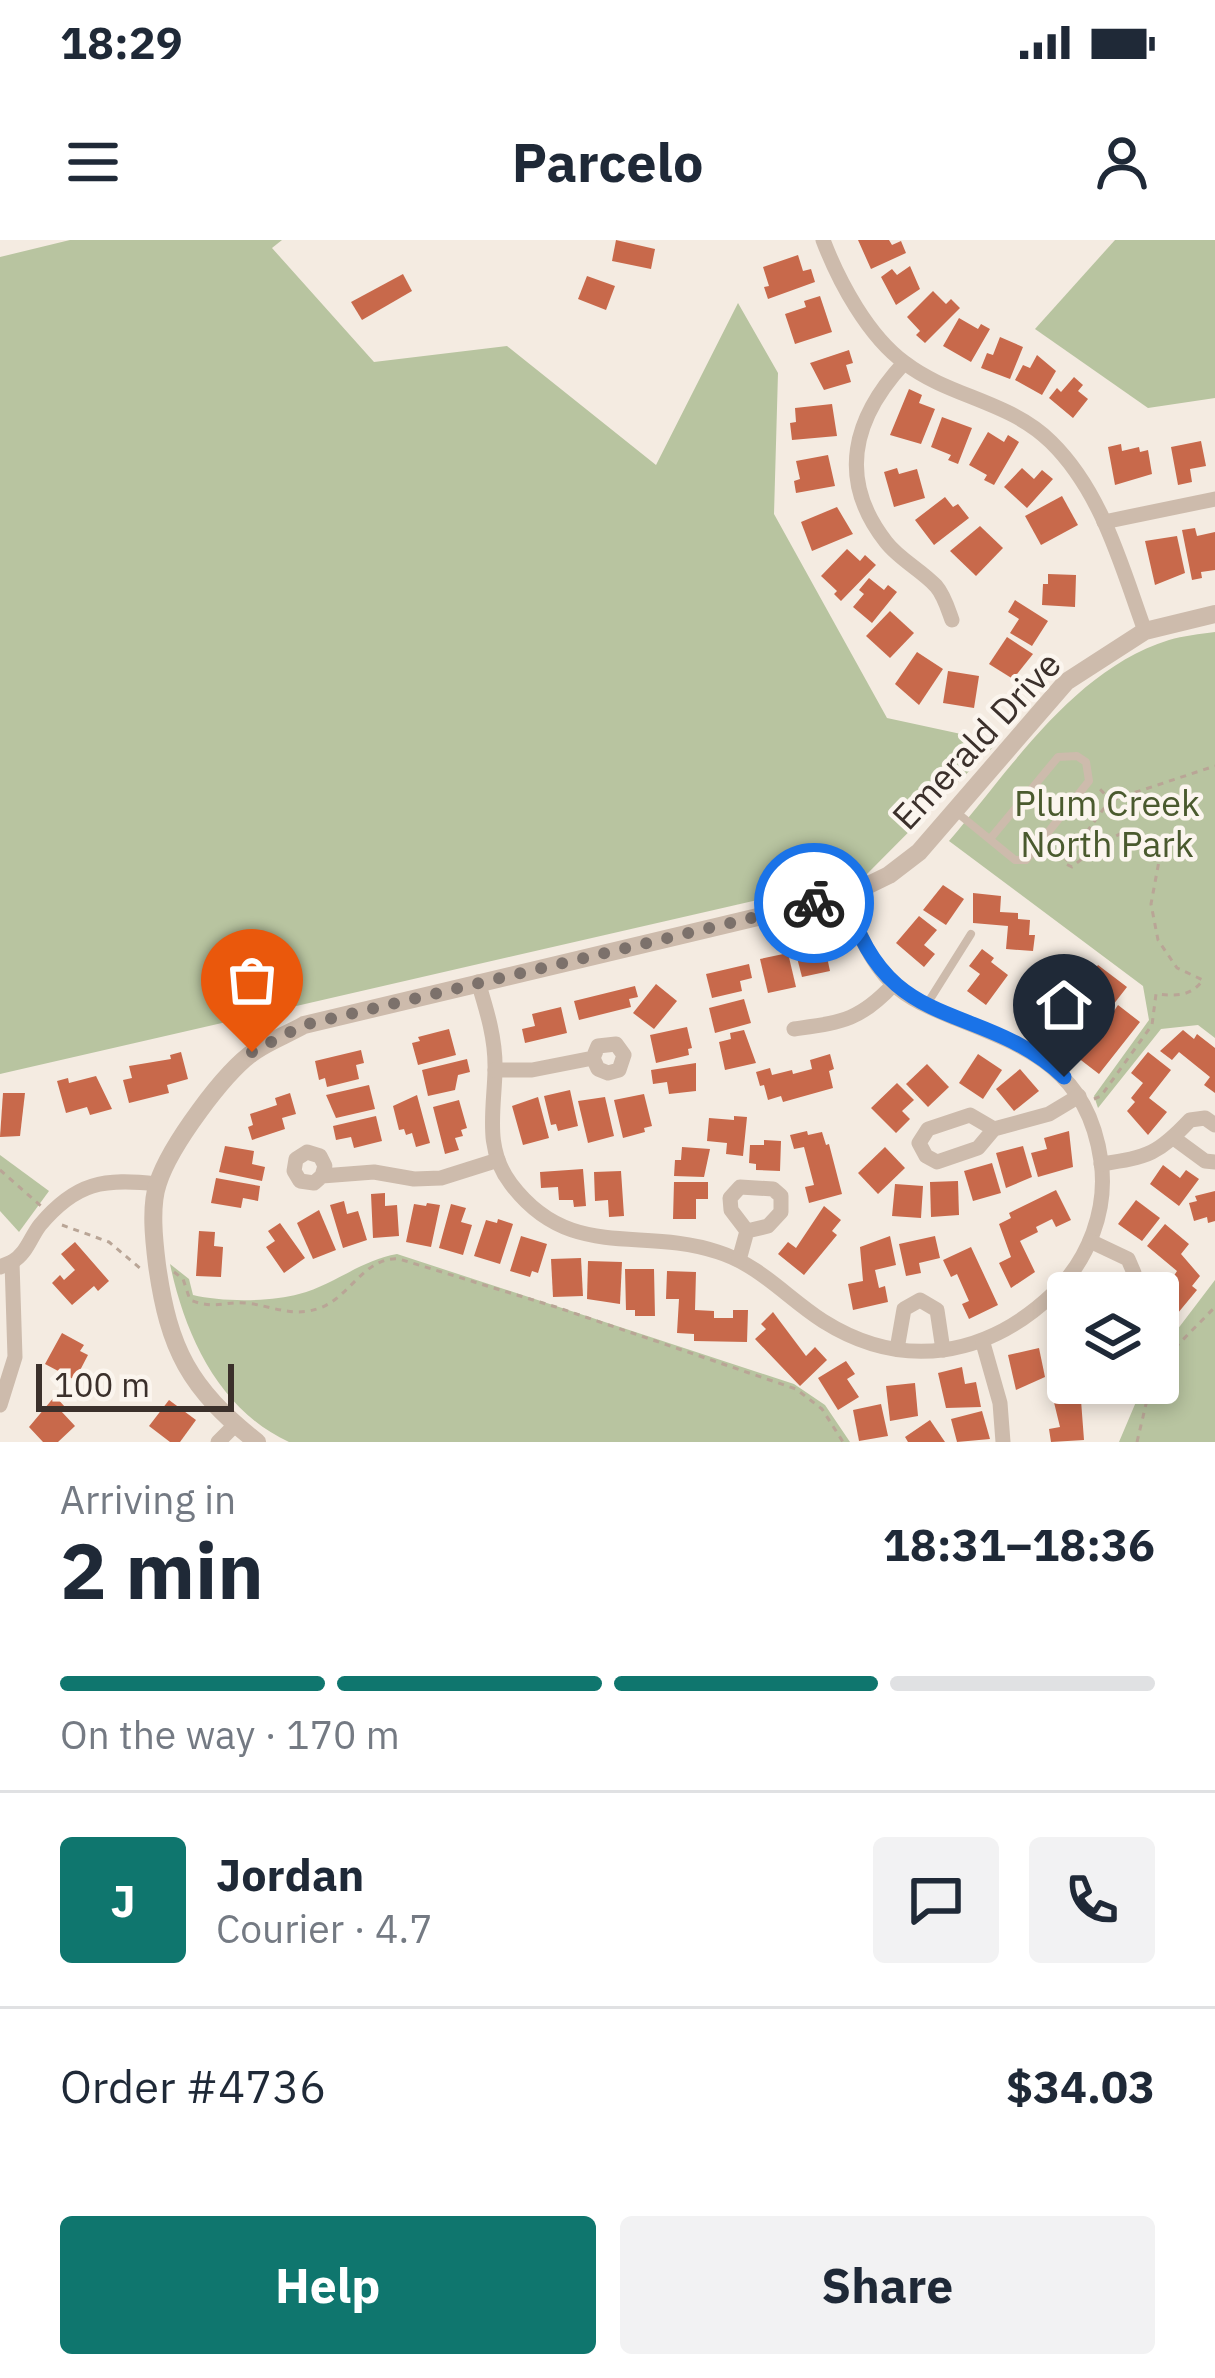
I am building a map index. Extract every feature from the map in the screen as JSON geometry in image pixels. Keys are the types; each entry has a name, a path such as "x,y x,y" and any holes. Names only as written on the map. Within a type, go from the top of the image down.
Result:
{"street":[{"path":"824,240 848,292 904,363 1021,417 1077,469 1104,522 1145,631"},
{"path":"904,363 875,394 861,428 856,457 860,488 887,544 939,589 952,620"},
{"path":"1104,522 1215,500"},
{"name":"Emerald Drive","path":"257,1442 235,1425 189,1372 165,1322 154,1241 158,1184 202,1106 252,1052 304,1025 846,896 889,875 919,852 1066,682 1145,631 1215,614"},
{"path":"846,896 872,955 893,985 927,1006 1033,1051 1081,1100 1101,1164 1099,1215 1071,1272"},
{"path":"478,982 496,1070 491,1137 498,1160 509,1182 535,1210 581,1236 669,1241 739,1259 825,1323 897,1349 943,1350 983,1343 1013,1327 1047,1298"},
{"path":"794,1028 849,1022 893,985"},
{"path":"496,1070 532,1070 593,1058"},
{"path":"994,1129 1081,1100"},
{"path":"1101,1164 1136,1159 1175,1139 1190,1120 1205,1118 1215,1125"},
{"path":"1175,1139 1205,1161 1215,1162"},
{"path":"322,1177 374,1172 441,1178 498,1160"},
{"path":"0,1406 15,1357 6,1265 22,1257 37,1228 71,1193 114,1179 158,1184"},
{"path":"739,1259 747,1231"},
{"path":"1090,1241 1127,1259 1134,1272"},
{"path":"897,1349 904,1309 920,1300 937,1310 943,1350"},
{"path":"983,1343 1000,1402 1003,1442"},
{"path":"218,1442 235,1425"}],"lane":[{"path":"954,810 1016,860 1026,860 1089,781 1086,762 1077,756 1058,758 990,839"},
{"path":"927,1006 971,934"}],"path":[{"path":"1081,1100 1101,1096 1152,1025 1156,994 1177,996 1195,991 1203,980 1177,968 1158,940 1151,904 1160,862 1155,849 1136,835 1122,833 1072,867 1064,863 1110,800 1215,766"},
{"path":"1100,775 1098,788 1110,800"},
{"path":"0,1170 66,1228 109,1242 142,1269 178,1273 190,1300 210,1308 240,1302 286,1313 327,1305 380,1260 399,1259 796,1389 822,1409 843,1442"},
{"path":"1179,1344 1215,1307"},
{"path":"1137,1442 1145,1404"}],"green space":[{"path":"70,240 282,240 272,248 374,362 507,346 656,465 738,303 778,373 774,514 887,718 998,742 866,875 0,1074 0,257"},
{"path":"1115,240 1215,240 1215,398 1148,408 1035,329"},
{"name":"Plum Creek North Park","path":"1215,632 1215,1038 1198,1025 1161,1029 1098,1108 1094,1096 1149,1020 1143,986 949,841 1046,725 1103,674 1169,640"},
{"path":"0,1155 49,1191 19,1232 0,1211"},
{"path":"397,1254 794,1384 825,1405 850,1442 289,1442 243,1411 209,1368 185,1317 170,1264 189,1279 193,1295 261,1300 312,1290"},
{"path":"1215,1280 1215,1442 1119,1442 1135,1404 1179,1404 1179,1327"}],"building":[{"path":"616,240 655,249 651,269 612,261"},
{"path":"858,240 889,240 892,245 901,241 906,253 871,269"},
{"path":"798,255 803,271 811,269 815,282 768,299 763,267"},
{"path":"910,266 920,289 896,305 881,277 892,269 897,275"},
{"path":"403,274 412,291 362,320 351,302"},
{"path":"587,276 615,286 606,310 578,299"},
{"path":"933,291 946,304 951,299 960,308 925,343 907,317"},
{"path":"820,296 832,332 795,344 785,314"},
{"path":"959,318 978,329 981,324 990,329 971,362 943,346"},
{"path":"1000,337 1023,347 1010,379 981,368"},
{"path":"849,350 853,363 846,365 851,382 824,390 810,363"},
{"path":"1037,355 1056,371 1042,395 1015,380 1023,365 1030,368"},
{"path":"1074,377 1083,385 1078,391 1088,399 1073,418 1049,398"},
{"path":"909,389 922,395 919,403 935,409 921,444 890,435"},
{"path":"832,404 837,436 792,440 795,408"},
{"path":"942,417 972,428 958,464 948,460 951,455 931,447"},
{"path":"988,432 1004,442 1008,435 1019,442 994,485 969,465"},
{"path":"1201,441 1206,466 1190,469 1192,482 1178,485 1171,447"},
{"path":"1121,444 1122,451 1148,450 1152,474 1115,485 1108,447"},
{"path":"828,455 835,486 796,493 794,481 800,479 796,461"},
{"path":"897,468 899,474 917,469 925,498 894,507 884,472"},
{"path":"1022,468 1034,479 1042,470 1053,479 1027,508 1004,487"},
{"path":"1062,496 1078,525 1041,545 1025,516"},
{"path":"945,497 969,518 934,545 915,520"},
{"path":"837,507 853,534 812,551 801,522"},
{"path":"980,526 1003,548 976,576 950,551"},
{"path":"1195,528 1197,536 1215,532 1215,570 1201,572 1202,578 1192,580 1182,530"},
{"path":"1177,536 1185,573 1155,585 1145,541"},
{"path":"847,549 860,561 865,555 876,565 841,601 821,576"},
{"path":"1048,574 1076,575 1075,607 1042,605"},
{"path":"869,578 884,590 888,585 897,592 872,623 853,607"},
{"path":"1015,600 1048,621 1032,646 1010,633 1019,619 1008,612"},
{"path":"890,611 914,633 890,658 866,636"},
{"path":"1007,637 1033,654 1013,679 989,664"},
{"path":"917,652 943,669 919,705 895,684"},
{"path":"948,671 979,676 974,708 943,703"},
{"path":"943,885 964,899 946,925 923,910"},
{"path":"973,893 1001,896 1000,912 1018,913 1018,919 1030,920 1033,951 1006,949 1008,926 973,923"},
{"path":"919,916 937,930 924,945 935,954 924,967 896,943"},
{"path":"823,939 830,971 802,977 794,946"},
{"path":"982,949 1008,975 986,1005 967,991 980,974 969,966"},
{"path":"788,953 796,987 768,993 760,959"},
{"path":"1058,959 1085,973 1045,1010 1054,1017 1044,1031 1015,1010"},
{"path":"749,964 752,978 740,981 742,991 712,998 706,974"},
{"path":"1098,965 1127,987 1113,1005 1097,992 1090,1001 1078,991"},
{"path":"656,984 677,1001 654,1029 633,1013"},
{"path":"635,986 638,997 629,999 631,1007 579,1020 574,1001"},
{"path":"744,999 751,1023 715,1033 709,1008"},
{"path":"1118,1005 1140,1022 1099,1074 1073,1054 1083,1041 1090,1047"},
{"path":"561,1007 567,1033 525,1043 522,1029 535,1026 532,1014"},
{"path":"687,1027 689,1055 656,1063 650,1035"},
{"path":"449,1029 456,1055 418,1065 412,1043"},
{"path":"744,1030 756,1063 725,1070 719,1042"},
{"path":"1183,1030 1215,1048 1215,1093 1204,1085 1210,1077 1179,1052 1172,1060 1160,1051"},
{"path":"361,1050 364,1063 356,1065 359,1079 327,1087 325,1078 319,1080 315,1061"},
{"path":"181,1052 188,1079 167,1085 169,1093 129,1103 123,1080 132,1078 129,1066 171,1059 170,1055"},
{"path":"1148,1052 1171,1070 1149,1098 1167,1112 1148,1135 1127,1111 1143,1083 1131,1073"},
{"path":"830,1054 833,1088 783,1102 781,1096 768,1100 756,1072 770,1068 772,1075 792,1070 793,1074 812,1069 810,1060"},
{"path":"978,1054 1002,1070 983,1099 959,1083"},
{"path":"467,1059 470,1072 458,1075 455,1090 428,1096 422,1070"},
{"path":"696,1063 696,1091 669,1094 667,1082 653,1084 651,1070"},
{"path":"927,1064 949,1087 928,1107 906,1084"},
{"path":"1020,1069 1039,1091 1014,1111 996,1089"},
{"path":"96,1076 112,1109 90,1115 87,1107 66,1113 57,1081"},
{"path":"897,1083 914,1100 902,1111 910,1119 896,1133 871,1108"},
{"path":"369,1085 375,1109 336,1118 326,1095"},
{"path":"570,1090 578,1126 558,1131 556,1124 551,1125 544,1096"},
{"path":"3,1093 25,1093 20,1136 0,1137"},
{"path":"290,1093 296,1114 282,1118 285,1129 252,1140 250,1114 277,1105 275,1098"},
{"path":"644,1094 652,1126 623,1138 614,1100"},
{"path":"417,1095 430,1143 416,1147 412,1133 399,1130 393,1106"},
{"path":"538,1097 549,1138 523,1145 512,1106"},
{"path":"605,1097 614,1136 588,1143 578,1101"},
{"path":"459,1100 467,1128 455,1138 459,1150 445,1154 433,1107"},
{"path":"376,1116 382,1141 354,1148 351,1137 336,1140 333,1126"},
{"path":"734,1116 747,1117 743,1156 726,1154 727,1143 707,1141 709,1118 734,1120"},
{"path":"807,1131 808,1135 822,1132 829,1144 842,1194 809,1203 805,1187 814,1185 804,1147 794,1149 790,1135"},
{"path":"1069,1131 1073,1167 1038,1177 1031,1153 1047,1149 1044,1138"},
{"path":"764,1140 781,1141 780,1171 756,1170 756,1164 749,1163 750,1145 764,1145"},
{"path":"225,1146 254,1151 252,1164 265,1167 262,1181 219,1172"},
{"path":"1023,1146 1032,1177 1006,1188 996,1153"},
{"path":"682,1147 710,1149 704,1177 674,1176"},
{"path":"885,1147 905,1168 878,1194 858,1173"},
{"path":"992,1163 1001,1193 973,1201 964,1171"},
{"path":"1163,1165 1180,1178 1186,1170 1199,1179 1179,1206 1150,1184"},
{"path":"583,1169 586,1206 559,1200 558,1187 541,1188 540,1172"},
{"path":"621,1171 624,1216 609,1217 608,1200 595,1201 594,1172"},
{"path":"216,1178 260,1186 258,1201 243,1198 241,1208 211,1203"},
{"path":"958,1181 959,1215 931,1217 930,1182"},
{"path":"674,1182 708,1182 708,1199 696,1199 696,1219 673,1219"},
{"path":"895,1184 923,1186 921,1218 892,1216"},
{"path":"1056,1190 1071,1220 1056,1227 1052,1219 1020,1241 1035,1272 1011,1288 999,1263 1011,1257 999,1224 1011,1218 1009,1213"},
{"path":"1215,1191 1215,1221 1208,1223 1207,1217 1194,1221 1189,1203 1197,1201 1195,1196"},
{"path":"385,1193 385,1206 397,1205 399,1236 373,1238 371,1194"},
{"path":"1136,1200 1160,1218 1142,1241 1118,1224"},
{"path":"344,1201 347,1214 358,1211 367,1240 343,1248 330,1205"},
{"path":"414,1204 440,1205 431,1247 406,1242"},
{"path":"451,1204 466,1208 461,1222 472,1225 463,1255 439,1248"},
{"path":"824,1206 841,1220 832,1231 837,1235 804,1275 778,1254 788,1242 796,1248"},
{"path":"319,1210 336,1250 313,1259 297,1223"},
{"path":"498,1219 513,1224 500,1264 474,1256 486,1220 497,1223"},
{"path":"280,1223 305,1258 284,1273 266,1247 275,1241 268,1231"},
{"path":"1165,1224 1189,1244 1181,1254 1200,1276 1192,1286 1197,1290 1179,1312 1179,1272 1147,1246"},
{"path":"199,1231 215,1232 214,1246 223,1247 221,1277 196,1276"},
{"path":"521,1236 547,1244 538,1273 532,1271 530,1277 510,1271"},
{"path":"890,1236 896,1265 875,1270 888,1302 853,1310 848,1284 863,1281 860,1247"},
{"path":"935,1236 940,1258 919,1263 921,1273 906,1276 899,1244"},
{"path":"75,1242 109,1281 98,1291 94,1286 72,1305 52,1283 75,1270 61,1254"},
{"path":"971,1247 998,1305 969,1319 962,1304 969,1301 957,1274 951,1277 943,1260"},
{"path":"581,1258 583,1296 553,1297 551,1259"},
{"path":"588,1261 622,1262 620,1304 587,1299"},
{"path":"625,1269 654,1269 655,1316 635,1316 635,1310 626,1310"},
{"path":"667,1271 696,1272 695,1310 714,1311 714,1318 733,1318 733,1310 748,1310 747,1342 694,1341 694,1334 677,1333 679,1299 666,1299"},
{"path":"773,1312 806,1356 815,1347 827,1360 800,1386 755,1339 766,1329 761,1324"},
{"path":"62,1333 84,1345 80,1351 88,1355 75,1380 45,1364"},
{"path":"1039,1348 1045,1377 1016,1390 1008,1355"},
{"path":"846,1361 855,1374 847,1379 859,1397 838,1410 818,1378"},
{"path":"962,1367 965,1384 976,1382 981,1407 946,1408 938,1373"},
{"path":"915,1383 918,1416 890,1421 886,1386"},
{"path":"55,1396 75,1426 58,1442 43,1442 29,1427"},
{"path":"169,1400 196,1420 180,1442 170,1442 149,1426"},
{"path":"881,1404 888,1436 859,1441 853,1410"},
{"path":"1054,1404 1081,1404 1084,1440 1051,1442 1049,1429 1060,1427"},
{"path":"982,1411 990,1439 957,1442 951,1419"},
{"path":"930,1420 945,1442 908,1442 905,1437"}],"way so far":[{"path":"252,1052 304,1025 814,903"}],"route":[{"path":"814,903 846,896 872,955 893,985 942,1013 1033,1051 1064,1077"}]}
